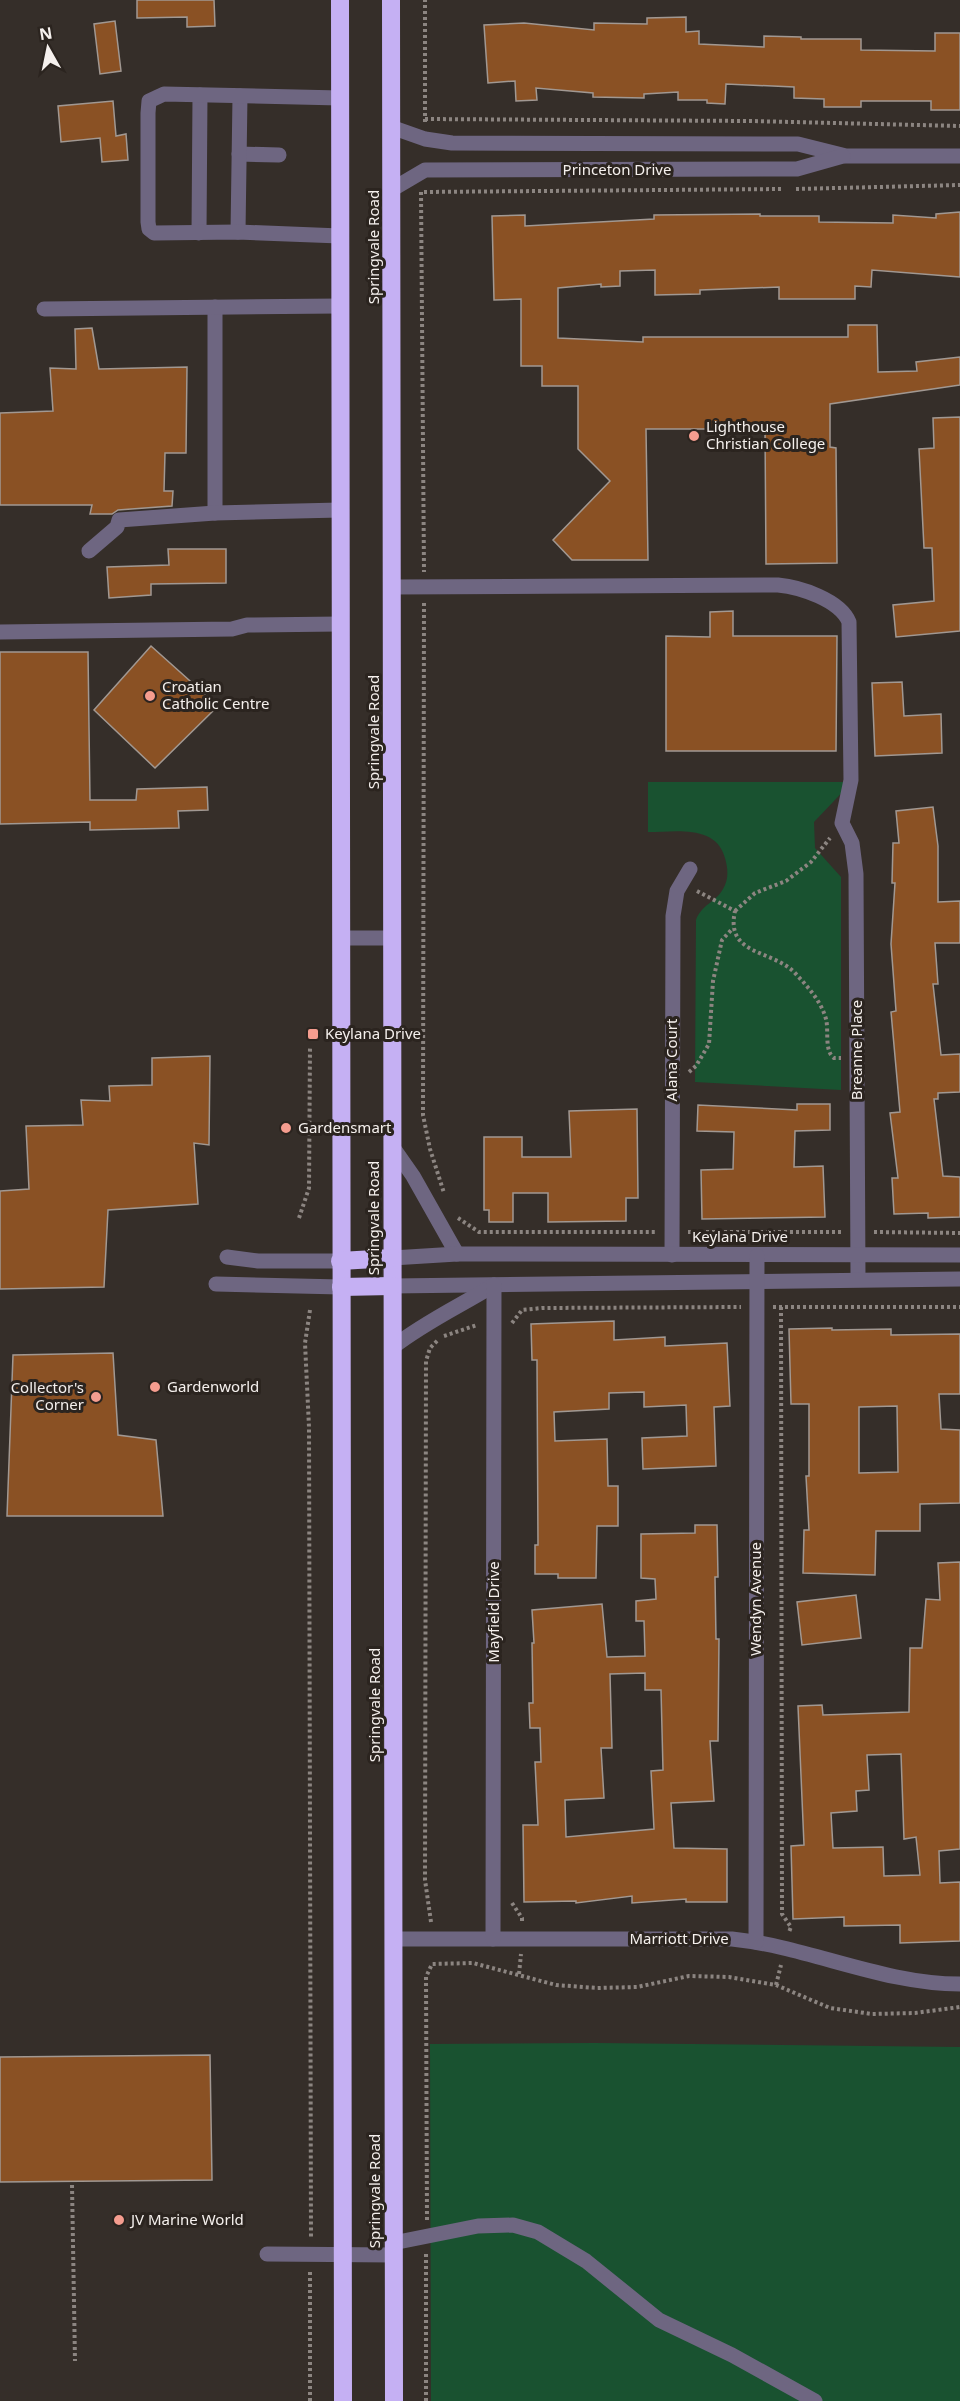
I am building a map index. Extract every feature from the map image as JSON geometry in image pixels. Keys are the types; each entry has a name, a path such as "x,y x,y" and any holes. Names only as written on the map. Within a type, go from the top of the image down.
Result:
{"highway":[{"path":"340,0 343,2401"},
{"name":"Springvale Road","path":"391,0 394,2401"},
{"name":"Keylana Drive","path":"340,1262 392,1258"},
{"path":"341,1287 392,1286"}],"street":[{"path":"199,233 200,95"},
{"path":"340,98 156,96 150,101 148,113 149,229 162,234 238,232 340,236"},
{"path":"238,232 240,96"},
{"name":"Princeton Drive","path":"391,127 425,139 452,144 798,144 846,156 960,156"},
{"path":"525,144 525,170"},
{"path":"700,144 700,170"},
{"path":"239,154 279,155"},
{"name":"Princeton Drive","path":"425,170 797,169 846,156"},
{"path":"391,190 425,170"},
{"path":"44,309 339,306"},
{"path":"215,307 215,513"},
{"path":"89,551 117,527 119,520 215,513 340,510"},
{"path":"392,587 778,585 793,587 837,607 849,622 851,780 842,824"},
{"path":"0,632 232,629 246,625 340,624"},
{"name":"Breanne Place","path":"842,824 852,843 856,874 858,1279"},
{"name":"Alana Court","path":"672,1255 673,916 686,875"},
{"path":"341,938 392,938"},
{"path":"392,1146 413,1176 457,1254"},
{"name":"Keylana Drive","path":"392,1258 457,1254 960,1255"},
{"name":"Wendyn Avenue","path":"756,1942 757,1256"},
{"path":"227,1257 258,1261 340,1262"},
{"path":"392,1286 960,1279"},
{"path":"216,1284 341,1287"},
{"path":"393,1347 430,1320 457,1308 494,1285"},
{"name":"Mayfield Drive","path":"493,1939 494,1285"},
{"name":"Marriott Drive","path":"393,1939 732,1939 786,1948 918,1982 960,1984"},
{"path":"267,2254 342,2255 393,2249 426,2237 478,2226 513,2225 538,2232 586,2261 658,2320 732,2355 814,2401"}],"path":[{"path":"425,0 425,139"},
{"path":"425,119 751,121 960,126"},
{"path":"425,170 421,192 424,587 423,1114 430,1149 445,1195"},
{"path":"421,192 614,192 960,185"},
{"path":"672,1081 696,1066 709,1044 713,981 722,940 733,928 735,911 755,893 786,881 811,862 842,824"},
{"path":"686,875 735,911"},
{"path":"733,928 746,947 784,964 812,993 826,1017 830,1055 856,1059"},
{"path":"299,1218 309,1188 310,1047"},
{"path":"453,1209 456,1216 479,1232 960,1233"},
{"path":"776,1985 791,1927 782,1914 781,1307"},
{"path":"512,1334 512,1322 522,1310 542,1308 960,1307"},
{"path":"310,1310 305,1343 309,1427 310,2401"},
{"path":"426,2401 426,1977 432,1964 432,1938 431,1913 425,1880 426,1361 430,1348 439,1338"},
{"path":"512,1893 512,1904 522,1918 519,1974"},
{"path":"432,1964 473,1963 556,1985 597,1989 637,1987 672,1979 708,1976 749,1979 776,1985 830,2008 872,2014 915,2013 960,2007"},
{"path":"72,2186 75,2361"}],"green space":[{"path":"648,782 852,782 814,822 815,848 841,877 841,1090 695,1082 696,920 701,911 723,889 727,878 727,866 720,847 704,835 682,831 648,832"},
{"path":"595,2043 960,2047 960,2401 431,2401 430,2044"}],"building":[{"path":"137,0 214,0 215,26 187,27 187,17 137,18"},
{"path":"686,17 686,32 699,31 699,44 764,47 764,36 801,37 801,39 861,39 861,50 935,51 935,33 960,33 960,110 931,110 931,101 861,101 861,107 824,107 824,99 794,98 794,87 726,84 725,104 707,103 707,100 678,100 678,92 644,94 644,98 593,97 593,93 536,88 537,100 516,101 515,81 488,83 484,25 524,23 594,30 594,23 647,24 647,18"},
{"path":"115,21 121,71 100,74 94,24"},
{"path":"113,101 116,136 126,134 128,160 102,162 100,138 61,142 58,106"},
{"path":"960,212 960,277 872,270 871,287 855,286 855,299 779,299 779,287 700,290 700,294 655,295 655,270 620,271 620,286 601,287 601,284 558,288 558,338 643,342 643,337 848,337 848,325 877,325 878,372 917,371 916,362 960,357 960,385 830,404 830,447 836,448 837,563 766,564 765,429 646,429 648,560 572,560 553,540 610,481 578,449 578,386 542,386 542,366 521,366 521,299 494,300 492,216 525,215 525,226 654,219 654,215 760,214 760,216 819,216 819,222 893,223 893,215 936,218 936,214"},
{"path":"92,328 99,369 187,367 186,453 165,453 164,491 173,491 172,506 118,510 112,514 90,514 92,505 0,505 0,413 53,411 50,368 76,369 75,329"},
{"path":"960,417 960,631 896,637 893,605 934,601 932,548 924,548 919,449 934,448 933,418"},
{"path":"168,549 226,549 226,583 151,584 151,595 109,598 107,567 169,565"},
{"path":"733,611 733,636 837,636 836,751 666,751 666,636 710,637 710,612"},
{"path":"151,646 218,706 155,768 94,710"},
{"path":"0,652 88,652 90,800 136,800 137,789 207,787 208,810 178,811 179,828 90,830 90,822 0,824"},
{"path":"902,682 904,716 941,714 942,753 875,756 872,683"},
{"path":"933,807 938,846 938,902 960,901 960,943 935,943 938,984 933,984 941,1055 960,1054 960,1092 938,1093 938,1099 934,1099 943,1176 960,1177 960,1217 928,1218 928,1213 894,1214 892,1178 898,1178 890,1113 900,1112 891,1012 896,1011 891,944 895,883 892,883 893,843 899,843 896,811"},
{"path":"210,1056 209,1145 194,1143 198,1204 108,1210 104,1287 0,1289 0,1191 29,1189 26,1126 83,1125 81,1100 110,1101 109,1086 152,1085 152,1058"},
{"path":"797,1104 830,1104 830,1130 795,1131 794,1167 823,1166 825,1217 702,1219 701,1170 733,1169 734,1132 697,1131 698,1105 797,1110"},
{"path":"637,1109 638,1198 626,1198 626,1221 548,1222 548,1193 513,1193 513,1222 489,1222 489,1210 484,1210 484,1137 522,1137 522,1157 571,1157 569,1111"},
{"path":"614,1321 614,1340 665,1337 665,1346 727,1343 730,1406 714,1407 716,1466 643,1469 642,1438 687,1436 686,1405 644,1407 644,1392 609,1393 609,1409 554,1412 555,1441 607,1439 608,1486 618,1486 618,1526 597,1526 596,1578 558,1578 558,1574 535,1574 535,1545 538,1545 537,1360 532,1360 531,1324"},
{"path":"789,1329 891,1329 891,1335 960,1334 960,1394 939,1394 941,1429 960,1430 960,1503 920,1504 920,1531 876,1531 875,1575 803,1573 804,1530 809,1530 806,1476 809,1476 809,1404 791,1404","holes":["897,1406 898,1472 859,1473 859,1407"]},
{"path":"113,1353 118,1435 156,1440 163,1516 7,1516 13,1355"},
{"path":"695,1525 717,1525 718,1577 715,1577 716,1639 719,1639 718,1741 710,1741 714,1801 671,1803 674,1848 727,1849 727,1902 686,1902 686,1899 632,1903 632,1896 576,1903 576,1901 524,1902 523,1825 538,1825 535,1762 541,1762 540,1728 530,1728 529,1703 533,1703 532,1610 602,1604 607,1657 645,1656 644,1621 636,1621 636,1601 656,1599 655,1579 641,1578 641,1534 695,1533","holes":["645,1673 645,1690 661,1690 663,1770 651,1771 654,1829 566,1837 565,1800 604,1798 601,1748 612,1748 610,1674"]},
{"path":"960,1562 960,1849 939,1851 940,1883 960,1882 960,1941 900,1943 900,1925 844,1926 844,1917 793,1919 791,1846 804,1845 798,1706 822,1705 823,1715 909,1712 910,1648 922,1648 926,1599 940,1600 938,1563","holes":["901,1754 904,1839 916,1837 920,1875 884,1876 883,1847 833,1848 831,1813 857,1811 856,1791 869,1790 867,1755"]},
{"path":"856,1595 861,1638 802,1645 797,1602"},
{"name":"JV Marine World","path":"210,2055 212,2180 0,2182 0,2057"}],"place":[{"name":"Lighthouse Christian College","path":"694,436"},
{"name":"Croatian Catholic Centre","path":"150,696"},
{"name":"Keylana Drive","path":"313,1034"},
{"name":"Gardensmart","path":"286,1128"},
{"name":"Gardenworld","path":"155,1387"},
{"name":"Collector's Corner","path":"96,1397"},
{"name":"JV Marine World","path":"119,2220"}]}
